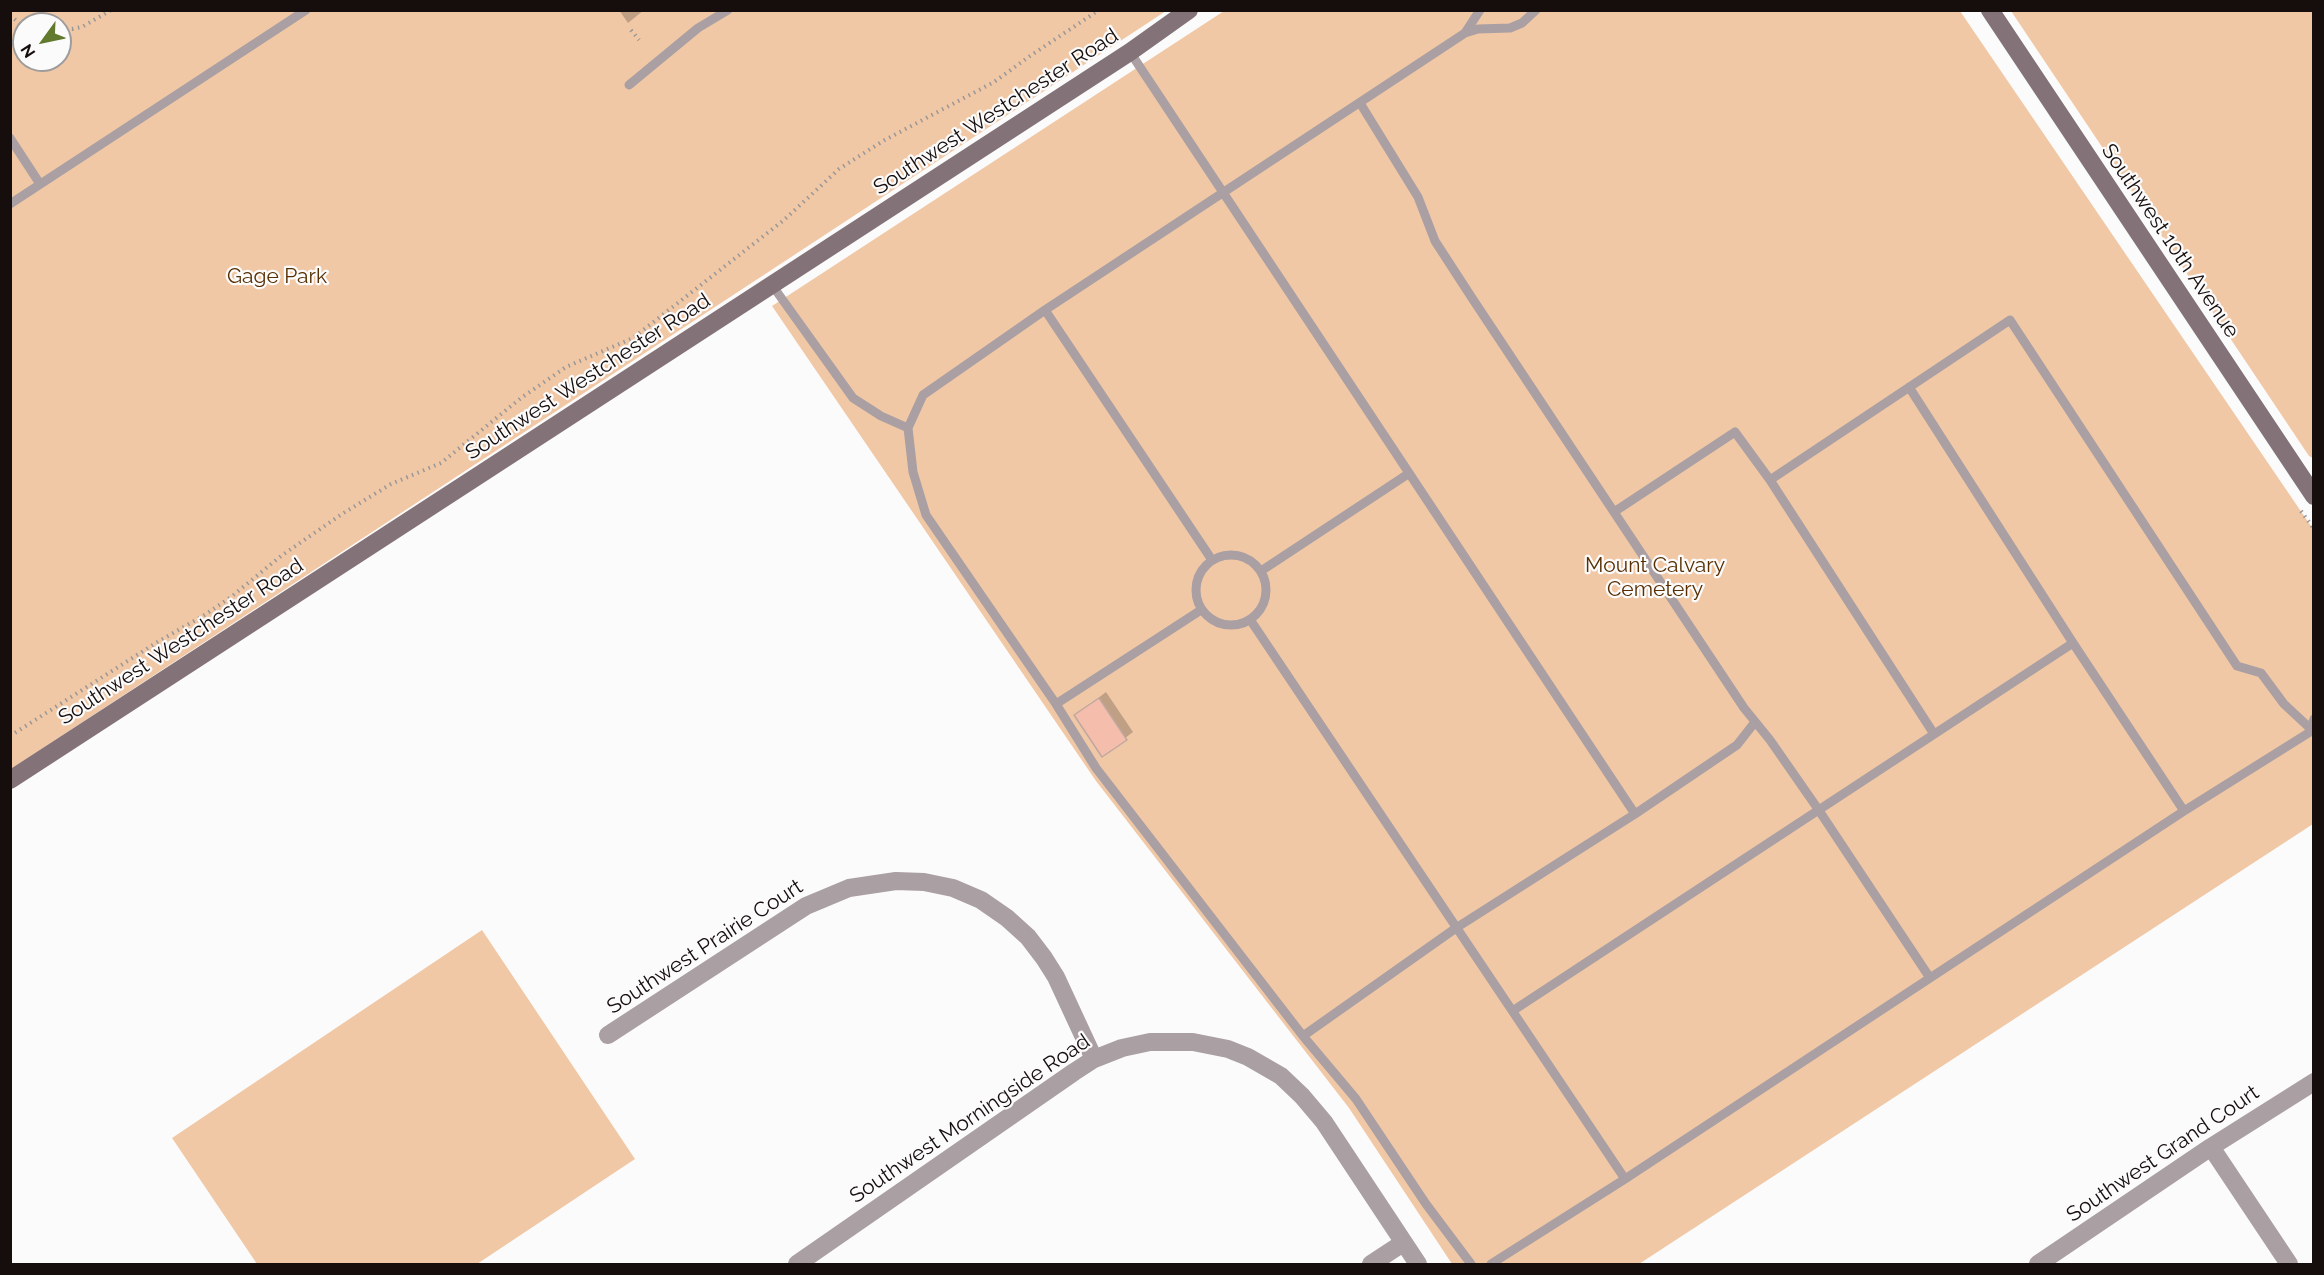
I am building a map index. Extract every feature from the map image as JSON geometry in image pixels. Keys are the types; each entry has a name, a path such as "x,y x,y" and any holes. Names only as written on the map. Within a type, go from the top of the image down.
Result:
{"street":[{"name":"Southwest Westchester Road","path":"10,780 1130,52 1189,10"},
{"name":"Southwest 10th Avenue","path":"1990,10 2312,492"},
{"name":"Southwest Prairie Court","path":"608,1035 806,906 826,896 873,883 924,882 954,888 981,900 1008,918 1028,937 1056,977 1094,1059"},
{"name":"Southwest Morningside Road","path":"797,1264 1094,1059 1122,1048 1150,1042 1193,1042 1228,1049 1248,1057 1281,1076 1324,1122 1418,1264"},
{"name":"Southwest Grand Court","path":"2038,1264 2313,1082"},
{"path":"2211,1148 2289,1264"},
{"path":"1371,1264 1403,1243"}],"lane":[{"path":"10,204 306,10"},
{"path":"629,85 698,28 728,10"},
{"path":"1465,33 1480,10"},
{"path":"1471,1264 1426,1204 1356,1100 1303,1036 1096,768 1056,704 926,515 913,472 908,428 923,395 1045,310 1465,33 1478,29 1510,28 1522,23 1536,10"},
{"path":"1130,52 1635,814"},
{"path":"1360,103 1418,197 1435,241 1744,708 1818,809 1930,978"},
{"path":"10,138 40,184"},
{"path":"772,285 853,398 881,416 908,428"},
{"path":"1045,310 1212,560"},
{"path":"1770,480 2010,320 2236,666 2261,673 2284,704 2312,732"},
{"path":"1909,387 2184,811"},
{"path":"1614,512 1735,432 1770,480 1934,734"},
{"path":"1262,571 1408,474"},
{"path":"1225,555 1239,555 1252,561 1262,571 1267,584 1266,598 1261,611 1251,621 1238,626 1224,625 1211,620 1201,610 1196,597 1196,583 1202,570 1212,560 1225,555"},
{"path":"1056,704 1201,610"},
{"path":"1251,621 1456,928 1514,1010 1625,1179"},
{"path":"1514,1010 2073,643"},
{"path":"2312,732 2313,719"},
{"path":"1303,1036 1456,928 1635,814 1737,745 1755,722"},
{"path":"1491,1264 1625,1179 2184,811 2312,732"}],"path":[{"path":"72,28 77,28 111,10"},
{"path":"10,736 159,641 203,616 231,597 281,556 342,514 391,484 441,463 521,398 559,372 633,338 784,220 839,169 884,141 994,82 1099,10"},
{"path":"631,30 639,40"}],"green space":[{"name":"Gage Park","path":"11,11 1166,11 11,769"},
{"name":"Mount Calvary Cemetery","path":"1224,11 1960,11 2313,529 2313,824 1639,1264 1452,1264 1349,1108 1096,781 772,306"},
{"path":"2011,11 2313,11 2313,458 2309,456"},
{"path":"482,930 635,1159 477,1264 257,1264 172,1138"}],"building":[{"path":"1099,698 1127,740 1102,757 1074,715"}]}
